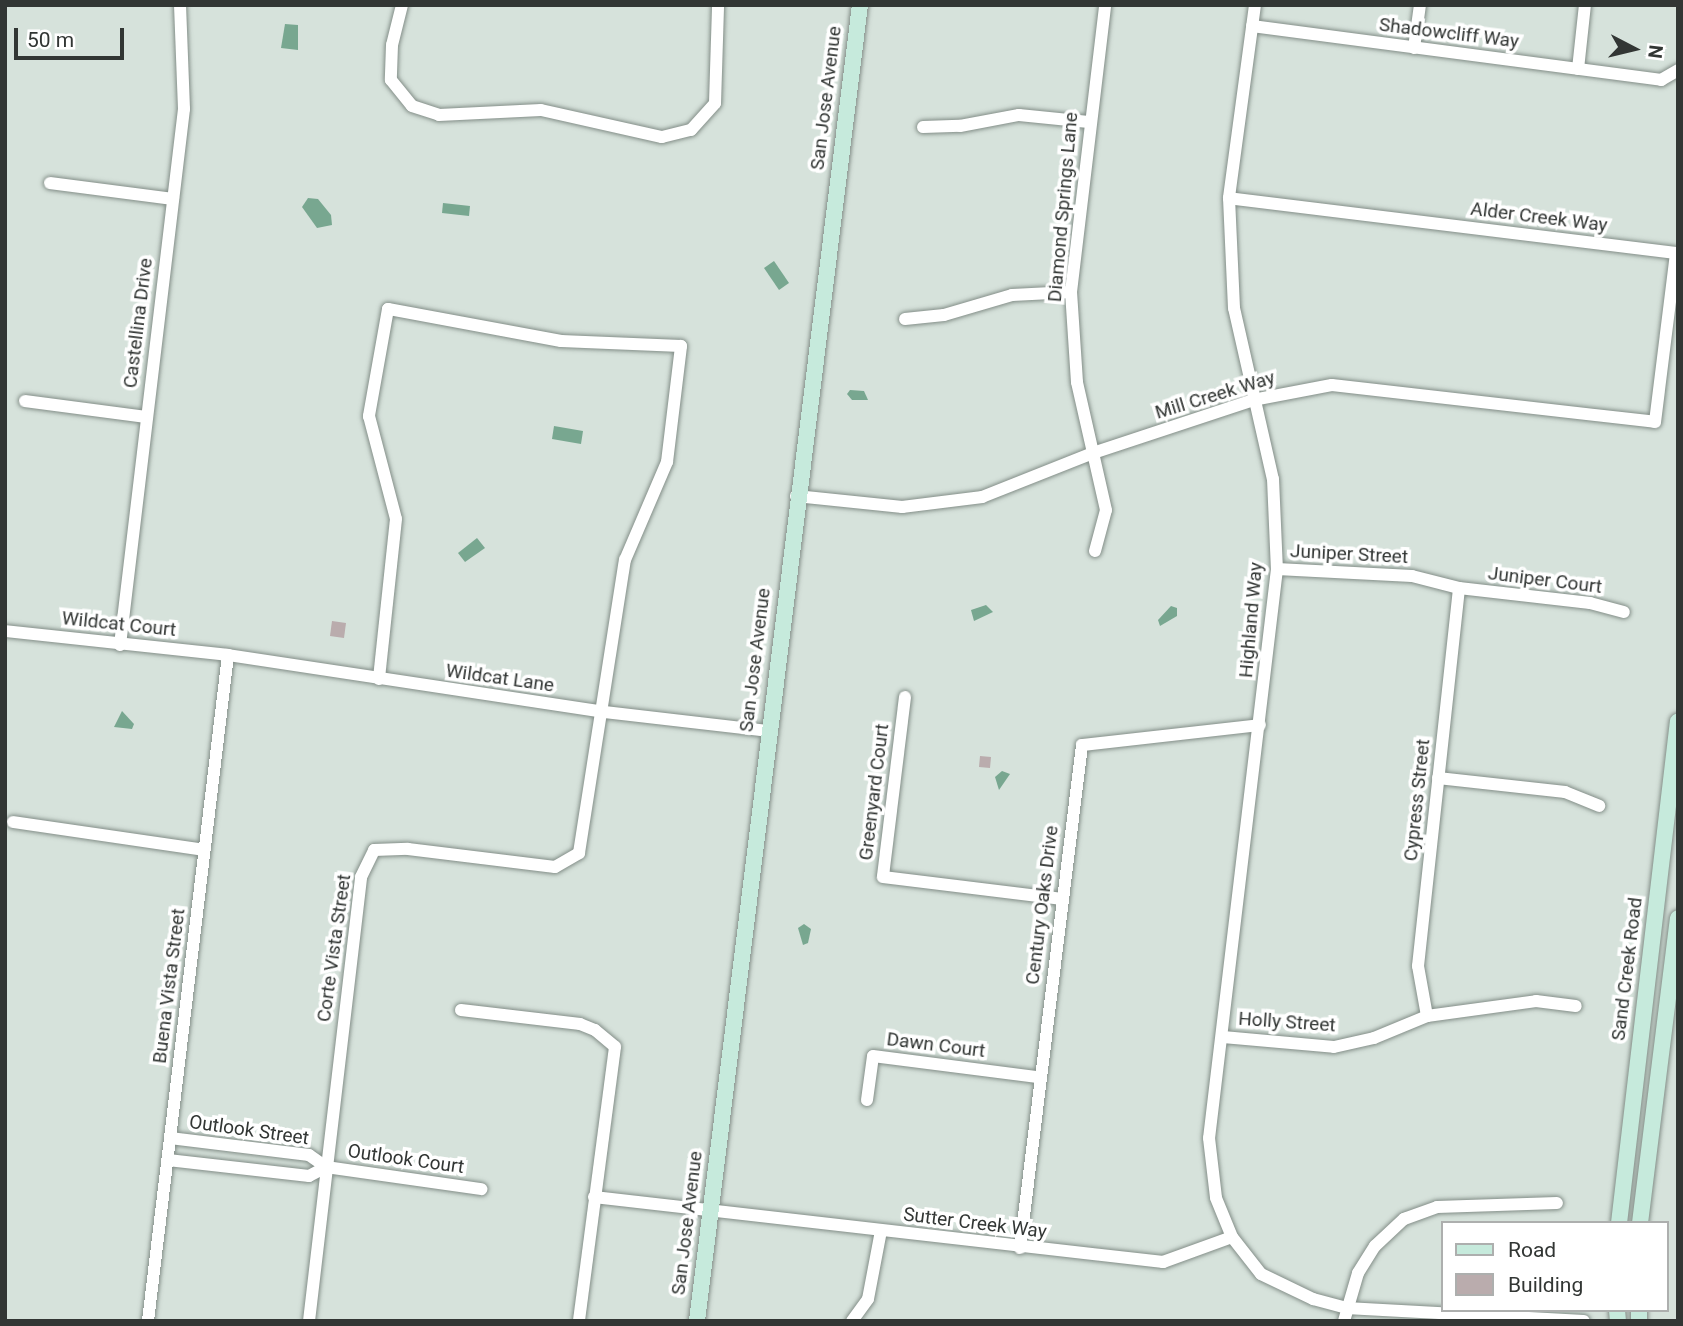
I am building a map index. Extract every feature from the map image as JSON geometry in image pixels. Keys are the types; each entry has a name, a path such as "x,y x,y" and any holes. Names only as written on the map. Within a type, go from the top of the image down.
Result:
{"street":[{"name":"Castellina Drive","path":"120,645 184,109 180,5"},
{"path":"402,5 392,45 391,80 412,106 439,115 541,110 662,137 691,130 715,103 719,5"},
{"name":"San Jose Avenue","path":"696,1321 796,496 860,5"},
{"name":"Diamond Springs Lane","path":"1095,551 1106,510 1077,382 1071,292 1088,122 1105,5"},
{"name":"Highland Way","path":"1255,5 1229,198 1234,308 1273,479 1278,569 1209,1138 1216,1198 1232,1237 1261,1274 1345,1315 1584,1321"},
{"path":"1414,47 1420,5"},
{"path":"1578,69 1585,5"},
{"name":"Shadowcliff Way","path":"1252,26 1661,80 1678,71"},
{"path":"923,127 960,126 1019,115 1088,122"},
{"path":"50,183 173,199"},
{"name":"Alder Creek Way","path":"1229,198 1676,253 1655,422"},
{"path":"905,318 944,315 1012,295 1071,292"},
{"path":"379,679 396,519 369,415 388,309 561,341 681,346 667,462 625,560 604,712"},
{"name":"Mill Creek Way","path":"796,496 902,507 982,497 1093,453 1253,400 1332,384 1655,422"},
{"path":"24,401 146,417"},
{"name":"Juniper Street","path":"1278,569 1412,576 1459,588"},
{"name":"Juniper Court","path":"1459,588 1590,603 1624,612"},
{"name":"Cypress Street","path":"1427,1016 1418,966 1459,588"},
{"name":"Wildcat Court","path":"5,631 228,655"},
{"name":"Wildcat Lane","path":"228,655 604,712 768,731"},
{"name":"Buena Vista Street","path":"148,1321 228,655"},
{"name":"Greenyard Court","path":"905,697 883,877 1063,899"},
{"name":"Corte Vista Street","path":"309,1321 360,877 374,850 408,849 555,867 579,853 604,712"},
{"name":"Sand Creek Road","path":"1619,1221 1678,721"},
{"name":"Century Oaks Drive","path":"1020,1248 1038,1076 1082,745 1260,725"},
{"path":"1438,778 1565,792 1599,806"},
{"path":"13,822 204,850"},
{"path":"1640,1221 1678,918"},
{"name":"Holly Street","path":"1223,1037 1334,1047 1374,1038 1427,1016 1536,1001 1576,1006"},
{"path":"461,1010 580,1024 594,1030 615,1047 579,1321"},
{"name":"Dawn Court","path":"867,1100 873,1056 1038,1076"},
{"name":"Outlook Street","path":"168,1160 309,1176 326,1167 309,1155 170,1138"},
{"name":"Outlook Court","path":"326,1167 481,1189"},
{"name":"Sutter Creek Way","path":"594,1198 1163,1262 1232,1237"},
{"path":"1345,1315 1358,1273 1375,1246 1404,1219 1437,1206 1557,1203"},
{"path":"852,1321 868,1299 881,1231"}],"shaded area":[{"path":"285,24 298,25 298,50 281,48"},
{"path":"308,198 318,199 331,215 332,225 317,228 302,207"},
{"path":"443,203 470,206 469,216 442,213"},
{"path":"774,261 789,283 779,290 764,268"},
{"path":"850,390 864,391 868,400 852,400 847,394"},
{"path":"554,426 583,431 581,444 552,439"},
{"path":"477,538 485,548 465,562 458,553"},
{"path":"986,605 993,612 974,621 971,610"},
{"path":"1171,606 1177,608 1177,616 1160,626 1158,620"},
{"path":"122,711 134,724 132,729 114,727"},
{"path":"1002,771 1010,774 999,790 995,777"},
{"path":"804,924 811,929 808,943 803,945 798,928"}],"building":[{"path":"332,621 346,623 344,638 330,636"},
{"path":"980,756 991,757 990,768 979,767"}]}
